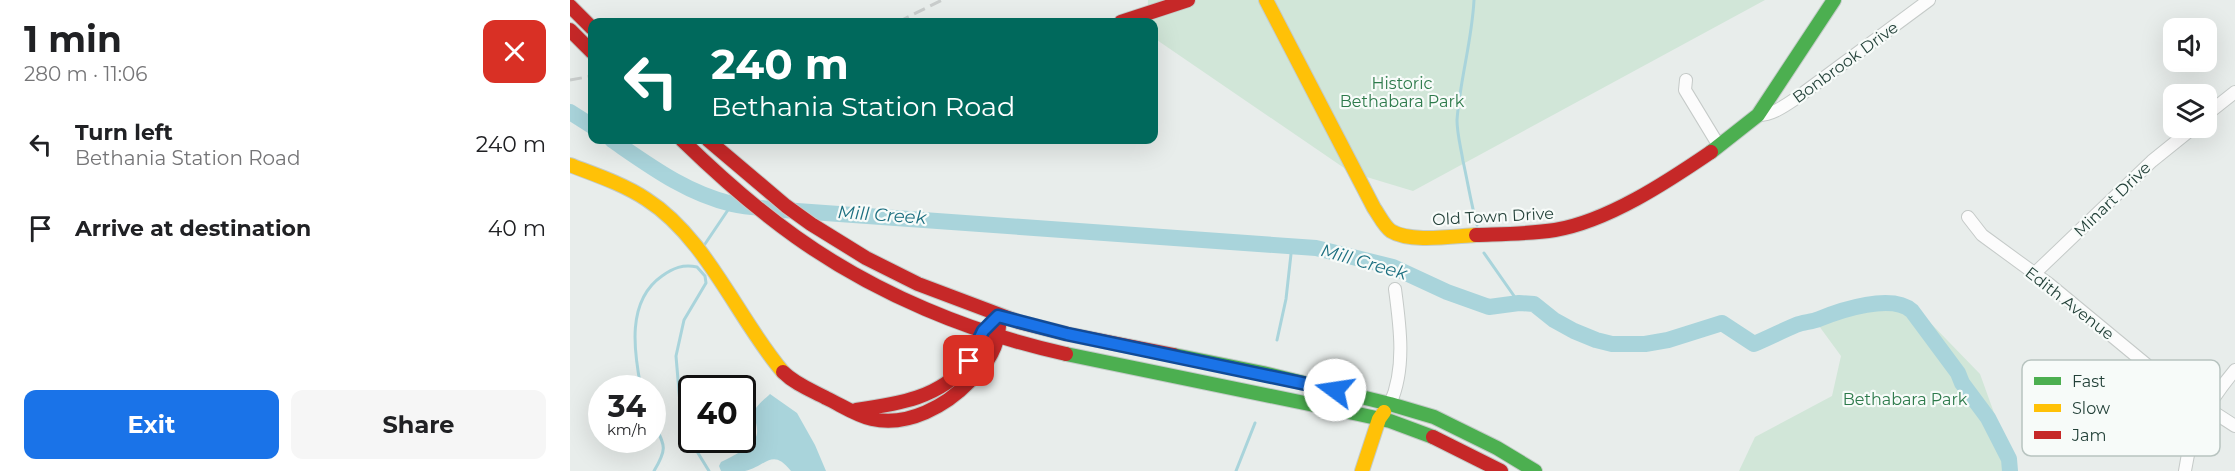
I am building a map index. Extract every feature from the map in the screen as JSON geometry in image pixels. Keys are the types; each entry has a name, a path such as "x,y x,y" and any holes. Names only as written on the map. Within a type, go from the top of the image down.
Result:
{"street":[{"path":"1133,18 1188,0"},
{"name":"Old Town Drive","path":"1266,0 1374,208 1393,232 1414,237 1519,234 1556,230 1620,207 1663,185 1719,146 1758,115 1834,0"},
{"name":"Bonbrook Drive","path":"1758,115 1779,109 1798,97 1929,0"},
{"path":"570,6 588,24"},
{"path":"570,30 588,48"},
{"path":"1686,80 1685,90 1719,146"},
{"path":"2217,107 2235,92"},
{"name":"Minart Drive","path":"2034,274 2152,161 2181,138"},
{"path":"687,144 718,174 774,221 830,259 910,301 983,331 1063,354 1379,419 1427,434 1501,471"},
{"path":"713,144 786,206 866,258 918,284 998,316 1067,334 1274,376 1390,404 1434,417 1497,448 1535,471"},
{"path":"570,165 628,187 668,215 700,251 783,372 811,391 852,411 877,420 901,419 925,412 953,397 987,363 1000,336 998,316"},
{"name":"Edith Avenue","path":"1968,217 1982,235 2049,284 2141,360"},
{"path":"1362,471 1379,419 1397,389 1401,334 1395,289"},
{"path":"852,411 894,406 919,399 947,382 969,361 983,331 998,316"},
{"path":"2220,390 2235,370"},
{"name":"Edith Avenue","path":"2220,417 2235,426"},
{"path":"2185,471 2189,456"}],"green space":[{"name":"Historic Bethabara Park","path":"1148,0 1765,0 1413,191 1350,172 1158,41 1158,18 1147,18"},
{"name":"Bethabara Park","path":"1868,302 1914,306 1980,374 2015,471 1739,471 1755,437 1832,396 1841,356 1811,315"}],"water":[{"path":"770,394 797,413 826,471 791,471 779,460 774,459 745,471 721,471 719,466 721,462 739,453 756,453 756,408"}],"waterway":[{"path":"1474,0 1457,120 1458,136 1477,225"},
{"name":"Mill Creek","path":"570,112 588,123"},
{"name":"Mill Creek","path":"618,144 684,186 715,199 738,205 1316,248 1393,267 1447,292 1489,307 1519,303 1534,304 1554,320 1574,331 1612,344 1645,344 1668,340 1722,323 1754,344 1799,324 1840,311 1866,305 1892,303 1912,311 1958,373 1962,383 1988,418 2009,459 2010,471"},
{"path":"705,244 732,204"},
{"path":"1277,340 1286,299 1292,245"},
{"path":"1484,253 1519,303"},
{"path":"639,375 635,328 643,299 650,287 670,271 683,266 697,267 705,276 706,283 684,320 676,356 682,427 709,471"},
{"path":"1236,471 1255,423"},
{"path":"654,471 662,453"}],"railway":[{"path":"906,18 942,0"},
{"path":"570,80 588,77"}],"traffic: fast":[{"path":"1711,152 1758,115 1834,0"},
{"path":"1066,354 1390,421 1433,437"},
{"path":"1174,355 1263,373 1434,417 1497,448 1535,471"}],"traffic: slow":[{"path":"1266,0 1374,208 1386,226 1399,235 1409,237 1476,235"},
{"path":"570,165 628,189 668,215 704,257 766,351 783,372"},
{"path":"1362,471 1379,419 1384,412"}],"traffic: jam":[{"path":"1133,18 1188,0"},
{"path":"570,6 588,24"},
{"path":"570,30 588,48"},
{"path":"686,144 766,215 827,258 859,276 892,294 960,323 1066,354"},
{"path":"713,144 786,206 811,224 866,258 918,284 1019,322 1174,355"},
{"path":"1476,235 1555,230 1596,218 1636,199 1711,152"},
{"path":"856,410 903,402 931,392 945,384 968,363 991,323"},
{"path":"783,372 803,386 860,415 886,421 899,420 926,412 950,399 960,390 981,369 990,356 999,326"},
{"path":"1433,437 1501,471"}],"route":[{"path":"969,361 983,331 998,316 1067,334 1263,373 1335,390"}]}
